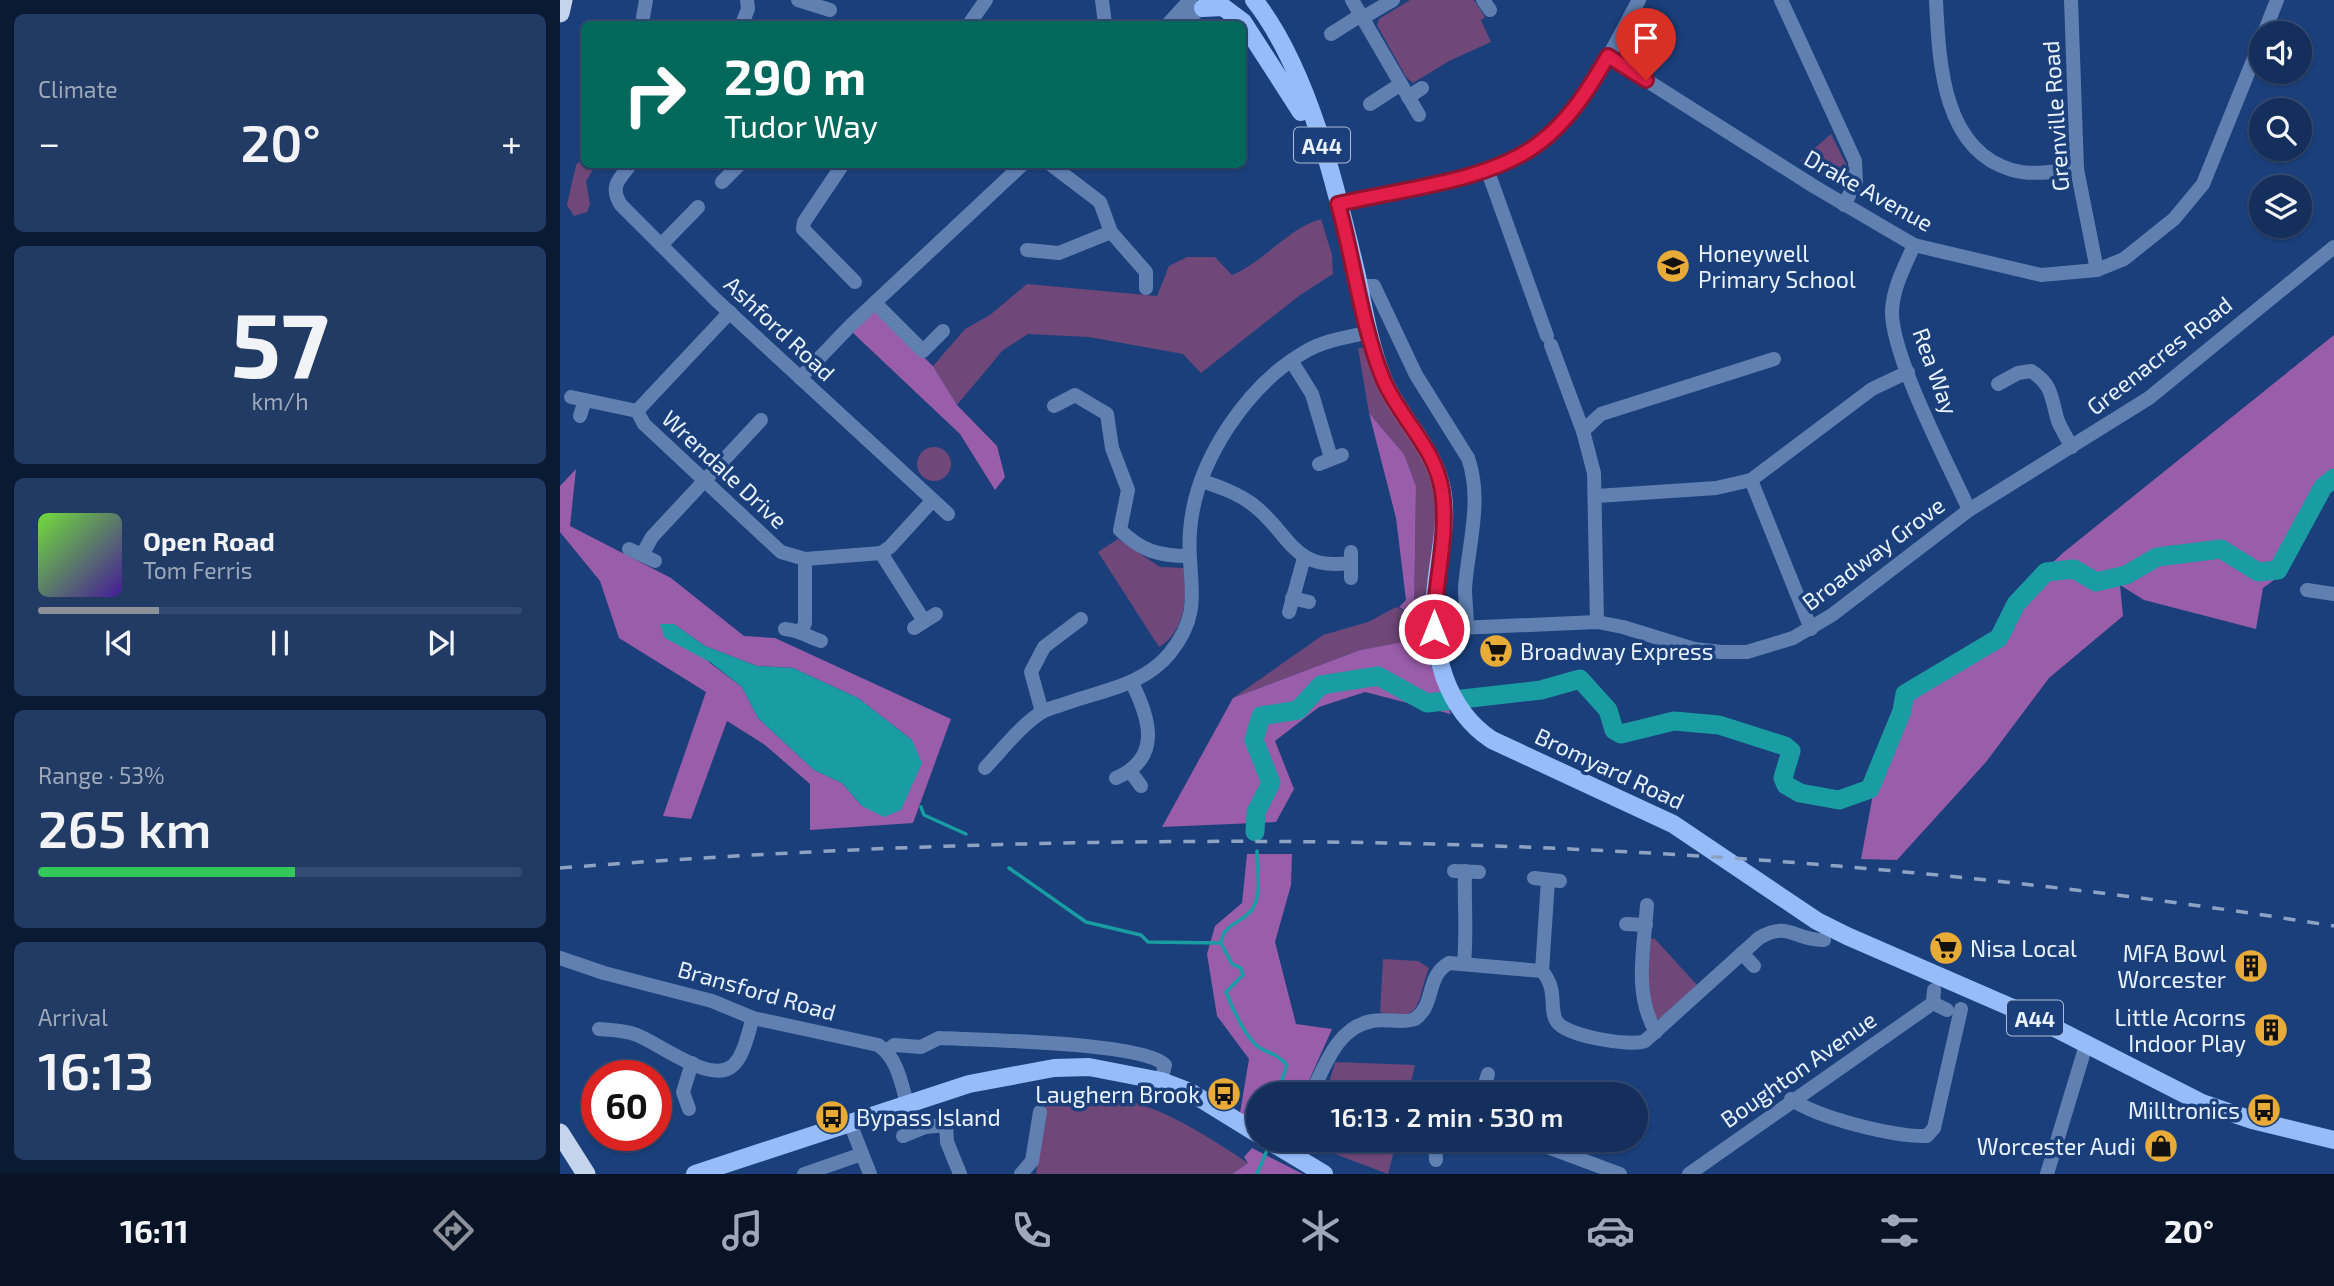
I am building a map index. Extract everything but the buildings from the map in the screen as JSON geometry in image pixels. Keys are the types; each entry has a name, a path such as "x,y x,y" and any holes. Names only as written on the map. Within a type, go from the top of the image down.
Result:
{"highway":[{"path":"560,13 563,0"},
{"path":"560,1133 587,1171"}],"main road":[{"name":"Bromyard Road","path":"1241,0 1300,88"},
{"name":"Bromyard Road","path":"1254,0 1286,51 1324,151 1369,332 1384,380 1436,466 1442,489 1443,531 1434,595 1434,629 1447,686 1460,711 1473,727 1492,740 1673,824 1830,936 2031,1016 2163,1085 2231,1114 2334,1139"},
{"path":"1202,3 1223,7 1242,21"},
{"path":"1246,27 1324,151"},
{"path":"695,1174 969,1084 1054,1068 1089,1067 1161,1081 1190,1092 1246,1127"},
{"path":"1288,1152 1324,1174"},
{"path":"744,1174 762,1154"}],"street":[{"path":"643,17 646,0"},
{"path":"744,21 748,9 747,0"},
{"path":"798,0 830,10"},
{"path":"971,21 986,0"},
{"path":"1102,0 1105,21"},
{"path":"1352,0 1419,115"},
{"path":"1331,34 1393,0"},
{"path":"1338,204 1487,169 1538,144 1572,112 1608,56 1639,0"},
{"path":"1781,0 1855,161 1856,183 1844,205"},
{"path":"1937,0 1941,51 1953,115 1967,142 1980,155 2013,171 2034,173 2077,169"},
{"name":"Grenville Road","path":"2071,0 2077,169 2097,270"},
{"path":"2269,21 2277,0"},
{"path":"1173,21 1202,3"},
{"path":"1182,21 1202,3"},
{"name":"Drake Avenue","path":"1608,56 1844,205 1914,245 2041,275 2097,270 2124,259 2190,201 2203,184 2249,71"},
{"path":"1370,103 1405,90 1422,88"},
{"name":"Ashford Road","path":"628,168 615,184 614,193 621,205 730,312 948,514"},
{"path":"722,182 736,168"},
{"path":"840,168 804,222 803,229 855,282"},
{"path":"800,378 1014,168"},
{"path":"1055,168 1100,202 1111,232 1146,272 1146,288"},
{"path":"1487,169 1583,431 1597,496 1597,622"},
{"path":"661,245 698,207"},
{"path":"1027,250 1059,253 1111,232"},
{"name":"Rea Way","path":"1914,245 1900,276 1892,314 1908,372 1969,510"},
{"name":"Greenacres Road","path":"1969,510 2149,398 2334,247"},
{"path":"1359,286 1374,286 1416,375 1468,458 1473,473 1474,519 1465,590 1467,626"},
{"path":"875,303 923,351 943,331"},
{"path":"580,416 578,398 637,411 730,312"},
{"path":"985,768 1042,712 1132,683 1168,655 1182,634 1192,607 1194,591 1188,556 1190,527 1202,481 1217,445 1231,421 1292,362 1324,343 1369,332"},
{"path":"1583,431 1601,414 1774,359"},
{"path":"1292,362 1312,394 1331,459"},
{"path":"1998,384 2018,373 2031,371 2044,379 2051,390 2057,420 2072,447"},
{"path":"1597,496 1716,488 1751,480 1872,389 1908,372"},
{"path":"1054,406 1075,395 1107,414 1112,448 1124,472 1128,490 1121,530 1140,546 1160,556 1188,556"},
{"name":"Wrendale Drive","path":"637,411 644,424 781,552 805,559 881,553"},
{"path":"642,555 652,537 761,420"},
{"path":"1751,480 1811,629"},
{"path":"1202,481 1232,491 1255,506 1304,558 1330,566 1351,565"},
{"path":"925,621 881,553 932,501"},
{"name":"Broadway Grove","path":"1434,629 1597,622 1623,627 1694,649 1722,652 1765,648 1811,629 1969,510"},
{"path":"1304,558 1291,605 1309,602"},
{"path":"802,630 805,623 805,559"},
{"path":"2307,590 2334,594"},
{"path":"1042,712 1031,672 1044,647 1081,619"},
{"path":"785,629 802,630 811,639 821,641"},
{"path":"1116,778 1137,766 1149,734 1149,721 1132,683"},
{"path":"1130,771 1141,786"},
{"path":"1464,963 1468,927 1464,918 1466,871"},
{"path":"1548,880 1542,971 1553,991 1555,1018 1569,1031 1631,1045 1645,1041 1742,953 1772,930 1783,929 1808,938 1830,936"},
{"path":"1647,905 1641,990 1646,1014 1656,1032"},
{"path":"1626,924 1646,925"},
{"path":"1742,953 1754,966"},
{"name":"Bransford Road","path":"560,958 604,973 712,1001 753,1018 878,1045 887,1051"},
{"path":"1317,1082 1339,1039 1351,1029 1374,1020 1415,1019 1427,1007 1434,976 1449,963 1542,971"},
{"name":"Boughton Avenue","path":"1689,1174 1791,1099 1934,996 1959,1008 1934,1128 1927,1136 1908,1136 1807,1110 1791,1099"},
{"path":"599,1029 635,1034 673,1056 718,1071 731,1068 739,1058 753,1018"},
{"path":"908,1103 896,1065 887,1051 894,1045 921,1047 939,1038 1108,1049 1158,1058 1165,1065 1161,1081"},
{"path":"2047,1174 2086,1045"},
{"path":"688,1109 683,1092 692,1063"},
{"path":"1486,1082 1488,1074"},
{"path":"1021,1174 1032,1161 1040,1112"},
{"path":"903,1136 925,1127 946,1125 955,1118 986,1118"},
{"path":"850,1123 870,1174"},
{"path":"946,1125 947,1142 960,1174"},
{"path":"1436,1152 1436,1160"},
{"path":"1561,1152 1620,1174"},
{"path":"804,1174 862,1154"}],"shaded area":[{"path":"1410,0 1474,0 1485,17 1481,20 1491,42 1449,61 1413,83 1406,77 1377,25 1379,19"},
{"path":"1831,134 1849,170 1843,182 1830,181 1800,161"},
{"path":"581,160 581,168 594,168 586,181 590,204 587,212 574,216 567,205 576,165"},
{"path":"1321,219 1332,255 1333,274 1300,295 1201,373 1183,354 1089,337 1028,334 1003,350 957,405 933,366 965,329 990,315 1027,284 1157,296 1169,266 1187,257 1215,257 1232,275 1255,262 1297,230"},
{"path":"874,310 933,366 957,405 997,446 1005,477 995,490 960,434 852,332"},
{"path":"2334,335 2334,487 2309,519 2281,575 2263,588 2256,629 2144,600 2120,585 2123,616 2049,678 1986,762 1897,860 1861,859 1876,778 1905,694 1998,638 2011,601 2064,552"},
{"path":"1358,348 1366,348 1425,453 1437,490 1438,529 1424,639 1360,650 1233,698 1323,635 1368,622 1396,607 1414,614 1416,486 1404,454 1369,413"},
{"path":"1369,413 1404,454 1416,486 1414,615 1399,607 1406,600 1396,518"},
{"path":"934,447 946,452 951,464 946,476 934,481 922,476 917,464 922,452"},
{"path":"576,469 570,526 671,578 744,636 775,638 951,719 913,823 810,830 810,784 765,745 727,721 691,819 663,816 706,692 619,638 600,581 560,532 560,486","holes":["674,624 705,646 757,666 793,668 858,698 912,740 862,806 842,783 814,770 758,718 742,687 710,663"]},
{"path":"1118,539 1160,567 1184,568 1185,601 1180,622 1175,632 1159,647 1098,552"},
{"path":"660,624 674,624 705,646 757,666 793,668 858,698 912,740 922,763 901,810 884,817 862,806 842,783 814,770 758,718 742,687 710,662 665,638"},
{"path":"1420,639 1451,714 1365,692 1319,707 1275,741 1294,789 1276,822 1162,827 1233,698 1360,650"},
{"path":"1247,854 1292,854 1291,885 1275,942 1296,1024 1332,1029 1308,1082 1246,1082 1246,1116 1240,1113 1249,1059 1217,1016 1207,954 1215,926 1242,903"},
{"path":"1650,938 1655,939 1697,985 1661,1019 1655,1018 1647,994"},
{"path":"1383,959 1418,961 1429,968 1420,998 1412,1012 1394,1015 1380,1012"},
{"path":"1335,1062 1415,1065 1411,1082 1329,1082"},
{"path":"1094,1091 1138,1103 1175,1119 1248,1163 1232,1174 1036,1174 1047,1096"},
{"path":"1248,1152 1260,1152 1303,1174 1232,1174 1248,1163 1244,1157"},
{"path":"1334,1152 1394,1152 1388,1174"}],"waterway":[{"name":"Laughern Brook","path":"1255,832 1256,812 1271,783 1254,740 1261,716 1298,710 1321,685 1378,676 1427,703 1541,690 1580,679 1608,710 1614,730 1621,734 1674,721 1719,725 1785,746 1791,751 1783,778 1786,785 1800,793 1839,800 1870,789 1902,711 1905,694 1999,638 2016,604 2046,572 2074,569 2096,582 2126,575 2157,557 2221,549 2258,572 2278,570 2323,487 2334,478"},
{"path":"921,807 924,815 966,834"},
{"name":"Laughern Brook","path":"1257,851 1256,902 1249,913 1226,931 1221,943 1232,964 1241,968 1243,975 1226,992 1240,1022 1255,1044 1287,1065 1281,1082"},
{"path":"1009,868 1086,922 1141,935 1148,942 1221,943"},
{"name":"Laughern Brook","path":"1257,1174 1266,1152"}],"railway":[{"path":"560,868 782,853 1004,844 1227,841 1449,844 1671,854 1893,871 2114,895 2334,926"}],"place":[{"name":"Honeywell Primary School","path":"1673,266"},
{"name":"Broadway Express","path":"1496,651"},
{"name":"Nisa Local","path":"1946,948"},
{"name":"MFA Bowl Worcester","path":"2251,966"},
{"name":"Little Acorns Indoor Play","path":"2271,1030"},
{"name":"Laughern Brook","path":"1224,1094"},
{"name":"Milltronics","path":"2264,1110"},
{"name":"Bypass Island","path":"832,1117"},
{"name":"Worcester Audi","path":"2161,1146"}],"route":[{"path":"1434,629 1434,595 1443,531 1442,489 1436,466 1423,441 1384,380 1369,332 1338,204 1487,169 1513,159 1538,144 1572,112 1608,56 1646,80"}]}
